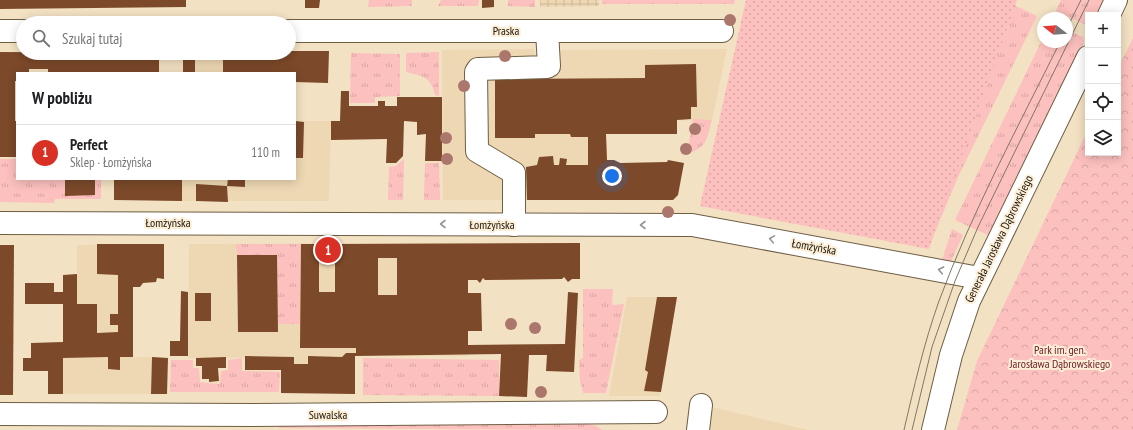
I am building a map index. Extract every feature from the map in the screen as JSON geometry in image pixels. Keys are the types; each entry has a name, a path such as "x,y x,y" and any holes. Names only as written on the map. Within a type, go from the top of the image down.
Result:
{"street":[{"path":"1110,12 1116,0"},
{"path":"0,31 16,31"},
{"name":"Praska","path":"296,31 722,31"},
{"path":"514,225 514,174 477,151 476,72 478,69 549,66 547,31"},
{"name":"Generała Jarosława Dąbrowskiego","path":"933,430 951,355 966,310 979,278 1085,63"},
{"name":"Łomżyńska","path":"0,222 692,225 979,278"},
{"path":"698,430 701,405"},
{"name":"Suwalska","path":"0,414 253,415 613,421 656,412"}],"shaded area":[{"path":"540,0 599,0 599,6 540,7"},
{"path":"533,49 536,56 559,55 562,50 727,49 712,120 606,121 607,160 538,200 443,200 442,50"},
{"path":"183,60 294,60 294,72 183,72"},
{"path":"296,121 331,121 329,201 160,201 161,180 296,180"},
{"path":"468,243 468,356 356,356 355,353 346,353 342,357 308,356 308,364 294,364 294,357 188,358 189,244"},
{"path":"133,244 133,357 152,357 151,394 63,394 63,358 77,274 77,245"},
{"path":"627,297 677,297 660,396 609,396"},
{"path":"691,402 808,430 687,430"}],"green space":[{"path":"369,0 412,0 412,6 368,7"},
{"path":"441,0 479,0 478,6 438,6"},
{"path":"508,0 535,0 535,7 508,6"},
{"path":"602,0 735,0 734,4 602,4"},
{"path":"746,0 1017,0 929,249 700,206"},
{"path":"1061,0 1105,0 1099,12 1085,12 1085,25 1073,19 1073,12 1056,11"},
{"path":"1014,5 1037,16 958,177 933,237"},
{"path":"1073,33 1083,37 1084,42 990,236 955,220 1038,48 1073,48"},
{"name":"Park im. gen. Jarosława Dąbrowskiego","path":"1133,38 1133,430 957,430 977,361 1085,136 1085,156 1121,156 1121,62"},
{"path":"439,52 439,96 435,95 431,84 425,78 406,72 406,53"},
{"path":"351,53 400,54 400,96 375,97 375,103 350,103"},
{"path":"693,119 712,120 707,138 703,145 699,149 687,154"},
{"path":"0,159 16,159 16,180 101,180 101,199 55,199 54,203 0,202"},
{"path":"404,159 403,200 388,200 389,167 396,166"},
{"path":"425,163 439,163 440,200 424,200"},
{"path":"952,229 963,235 951,261 942,260"},
{"path":"236,244 301,244 300,324 278,324 277,255 237,255"},
{"path":"583,289 613,289 612,305 624,304 606,393 583,393 580,380 579,360 583,358"},
{"path":"242,358 242,371 280,372 279,392 170,392 171,360 193,360 193,368 199,368 200,382 220,384 221,371 228,370 228,360"},
{"path":"363,358 499,360 499,396 363,395"},
{"path":"285,424 589,424 602,430 278,428"}],"building":[{"path":"0,0 186,0 186,7 0,9"},
{"path":"305,0 320,0 319,8 305,8"},
{"path":"482,0 494,0 494,7 482,8"},
{"path":"296,51 329,51 328,83 296,82 296,72 223,72 223,60 296,60"},
{"path":"0,52 16,52 16,60 159,60 159,72 48,72 48,69 29,69 29,72 16,72 16,157 0,157"},
{"path":"183,60 195,60 195,72 183,72"},
{"path":"696,64 697,107 691,107 691,119 677,120 677,134 606,134 607,160 614,160 620,163 667,162 668,160 684,163 678,195 673,200 527,200 526,167 537,165 539,157 553,156 554,165 559,165 560,158 567,159 566,165 588,165 588,137 571,137 570,134 535,134 535,138 495,138 495,79 645,78 645,65"},
{"path":"341,91 349,91 349,106 378,106 378,101 385,101 385,106 397,106 397,97 442,97 442,161 425,161 426,134 417,135 417,122 404,121 403,156 396,163 386,163 387,139 331,140 331,121 340,121"},
{"path":"296,121 304,122 303,158 296,158"},
{"path":"65,180 95,180 95,195 65,196"},
{"path":"114,180 182,180 182,201 114,200"},
{"path":"228,180 245,180 245,187 227,186"},
{"path":"196,184 227,186 228,202 196,201"},
{"path":"580,243 580,279 572,279 568,282 564,277 562,279 485,280 483,278 480,283 477,280 468,280 468,293 481,293 482,331 468,331 468,345 565,344 568,292 578,293 574,372 546,371 547,355 529,355 527,397 499,396 501,354 355,356 355,394 281,393 281,370 245,370 245,356 294,357 294,364 308,364 308,356 342,357 346,353 356,353 356,348 300,348 301,244 319,244 319,292 335,292 335,244","holes":["378,258 397,258 397,295 378,295"]},
{"path":"97,244 164,244 164,279 157,278 156,282 143,283 140,287 133,287 133,357 120,357 120,370 108,369 108,357 63,358 63,394 48,394 48,371 23,371 23,358 31,358 31,343 63,342 63,304 25,304 25,283 54,283 54,292 63,292 63,275 77,274 77,304 97,304 97,333 118,332 118,325 110,325 110,314 118,314 118,275 97,274"},
{"path":"0,245 14,245 13,395 0,395"},
{"path":"237,255 277,255 278,332 238,332"},
{"path":"181,291 188,292 188,356 170,356 170,341 180,341"},
{"path":"195,293 211,293 211,321 195,321"},
{"path":"657,297 677,297 661,392 644,391 648,372 645,370"},
{"path":"152,357 168,358 167,394 151,394"},
{"path":"226,357 226,368 218,368 219,381 209,382 209,379 202,379 202,366 196,366 196,358"}],"tram line":[{"path":"1073,16 1081,0"},
{"path":"912,430 932,347 955,281 978,227 1089,0"},
{"path":"904,430 929,333 939,301 952,268 996,170 1057,48"}],"place":[{"name":"Perfect","path":"328,250"}]}
